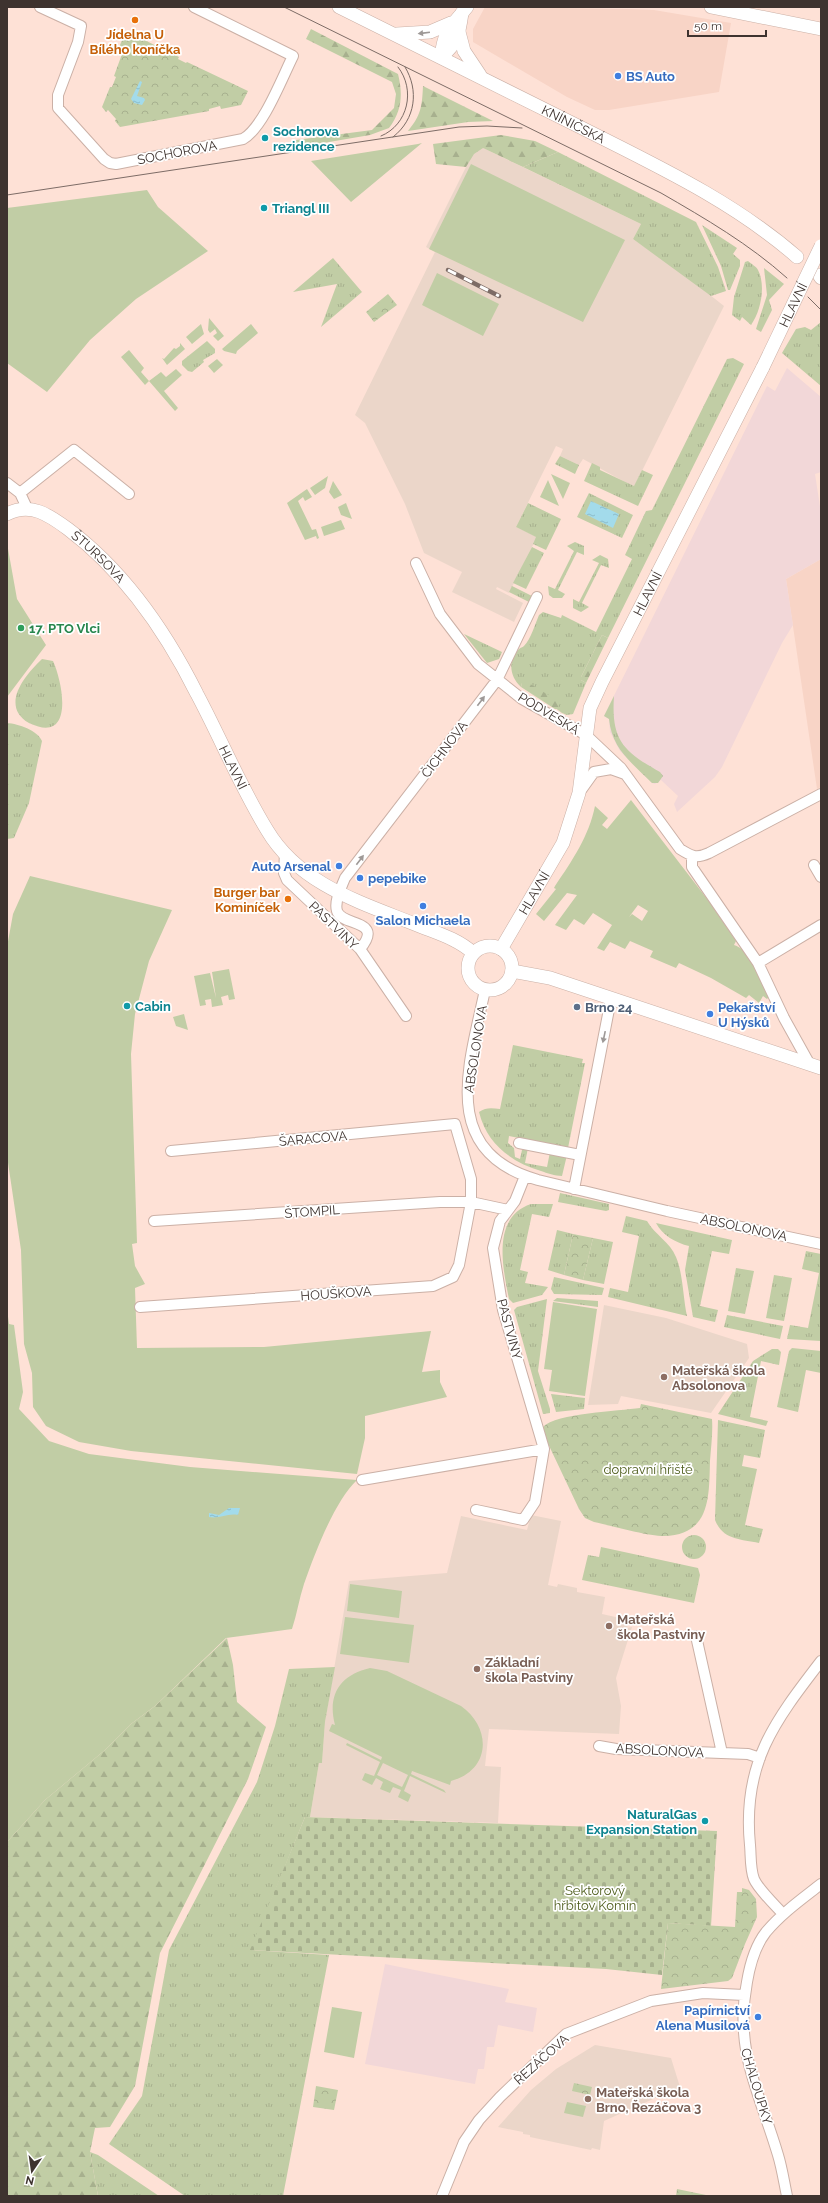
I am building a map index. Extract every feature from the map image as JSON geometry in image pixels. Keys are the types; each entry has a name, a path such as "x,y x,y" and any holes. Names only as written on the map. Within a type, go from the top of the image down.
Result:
{"street":[{"name":"SOCHOROVA","path":"40,7 81,26 78,42 58,95 58,108 104,159 116,164 243,139 256,129 266,110 292,56 194,7"},
{"name":"KNÍNIČSKÁ","path":"339,7 481,76 712,196 780,242 797,257"},
{"path":"711,7 755,11 797,24 818,28"},
{"path":"441,57 452,47 455,28 464,10"},
{"path":"394,34 430,32 455,28"},
{"path":"455,28 464,51 481,76"},
{"name":"HLAVNÍ","path":"501,949 559,852 579,793 590,708 758,377 821,246"},
{"path":"20,493 74,450 129,494"},
{"path":"7,483 20,493 27,508 7,514"},
{"name":"ŠTURSOVA","path":"27,508 50,516 81,539 132,592 165,637"},
{"name":"PODVESKÁ","path":"416,563 440,614 478,664 522,699 586,735 625,774 680,849 692,857"},
{"name":"ČICHNOVA","path":"339,893 346,878 497,680 537,597"},
{"name":"HLAVNÍ","path":"165,637 197,692 267,832 285,853 316,880 339,893 452,939 473,953"},
{"path":"579,793 594,772 611,769 625,774"},
{"path":"815,1066 784,1018 758,962 692,867 692,857 700,857 821,794"},
{"name":"PASTVINY","path":"285,853 284,873 288,881 360,949 406,1016"},
{"path":"814,866 821,877"},
{"path":"339,893 337,911 340,916 357,922 364,927 367,932 367,937 360,949"},
{"path":"758,962 821,925"},
{"path":"494,945 501,949 510,959 512,971 510,978 500,987 485,990 473,983 467,971 470,958 473,953 487,946 494,945"},
{"path":"512,971 550,978 815,1066"},
{"name":"ABSOLONOVA","path":"485,990 467,1077 468,1110 477,1137 496,1160 525,1176 574,1189 667,1211 821,1244"},
{"path":"574,1189 611,998"},
{"name":"ŠARACOVA","path":"171,1151 455,1124 471,1179 471,1202"},
{"path":"519,1143 580,1155"},
{"name":"PASTVINY","path":"476,1510 523,1520 535,1502 544,1449 503,1310 494,1263 493,1248 496,1233 508,1210 518,1196 525,1176"},
{"name":"ŠTOMPIL","path":"154,1221 440,1202 471,1202"},
{"path":"471,1202 508,1210"},
{"name":"HOUŠKOVA","path":"140,1307 433,1286 453,1277 459,1265 471,1202"},
{"path":"362,1480 544,1449"},
{"name":"ABSOLONOVA","path":"696,1636 722,1753"},
{"path":"782,1914 754,1879 748,1818 751,1791 760,1758 775,1724 821,1661"},
{"name":"ABSOLONOVA","path":"599,1746 616,1749 748,1754 760,1758"},
{"name":"CHALOUPKY","path":"787,2196 779,2156 744,2049 742,2024 744,1995 755,1949 766,1933 782,1914 821,1884"},
{"name":"ŘEZÁČOVA","path":"442,2196 464,2142 479,2120 500,2097 566,2034 651,2001 702,1993 744,1995"}],"shaded area":[{"path":"485,7 654,10 731,23 719,92 609,110 595,110 567,97 473,42 473,29"},
{"path":"477,145 641,224 633,239 686,276 724,306 634,487 583,459 579,465 560,456 563,449 556,446 516,527 537,537 509,593 497,587 496,589 523,603 514,622 452,592 462,572 424,553 405,504 365,423 355,415 435,252 426,247"},
{"path":"787,368 821,397 821,472 815,474 821,513 821,559 786,579 793,625 782,643 722,767 715,777 677,812 674,804 678,796 661,780 655,784 652,783 620,751 610,732 609,719 604,716 767,386 775,391"},
{"path":"821,559 821,787 817,789 786,579"},
{"name":"Mateřská škola Absolonova","path":"604,1305 666,1318 747,1344 749,1358 711,1413 621,1396 618,1404 588,1405"},
{"name":"Základní škola Pastviny","path":"531,1515 561,1521 548,1585 557,1587 558,1584 577,1588 577,1592 605,1597 602,1614 629,1620 627,1628 632,1627 616,1678 621,1706 619,1734 489,1729 485,1766 501,1767 498,1823 310,1817 319,1763 322,1763 325,1722 349,1581 447,1573 461,1516 527,1530"},
{"path":"385,1964 509,1989 505,2002 537,2008 533,2032 498,2025 494,2047 487,2047 484,2069 478,2069 475,2084 365,2064"},
{"name":"Mateřská škola Brno, Řezáčova 3","path":"595,2045 671,2058 680,2087 604,2121 600,2150 592,2148 591,2150 530,2137 530,2135 523,2134 523,2132 498,2127 531,2090 556,2069"}],"green space":[{"path":"311,29 398,74 401,88 399,109 389,128 370,135 294,148 296,140 372,130 394,108 396,94 392,82 306,39"},
{"path":"126,31 179,57 178,59 186,63 187,62 248,91 241,105 221,109 220,106 209,109 209,111 120,127 115,121 116,119 108,110 106,112 102,107 110,87 112,87 116,77 114,76 122,54 117,52"},
{"path":"423,86 493,121 468,122 408,131 416,120 420,110"},
{"path":"501,135 535,141 558,152 523,167 483,148 474,154 466,167 436,164 433,144"},
{"path":"422,143 351,202 311,161 418,144"},
{"path":"558,152 696,222 718,267 726,291 711,296 633,239 641,224 523,167"},
{"path":"471,164 625,240 583,322 429,249"},
{"path":"147,190 158,207 208,251 136,299 90,340 47,392 7,363 7,208"},
{"path":"702,225 737,248 733,254 740,260 740,266 730,290 728,290 721,266"},
{"path":"333,258 362,292 321,327 337,284 293,292"},
{"path":"748,261 758,270 762,283 760,305 751,325 742,317 740,321 732,315 734,297 745,262"},
{"path":"764,268 784,284 769,300 772,310 761,332 756,329 767,295"},
{"path":"437,273 499,304 483,336 422,305"},
{"path":"388,294 397,305 374,322 366,312"},
{"path":"209,318 224,336 218,341 213,336 217,333 215,329 210,333 208,330"},
{"path":"821,322 821,386 782,353 796,329 805,327 811,330"},
{"path":"201,324 204,334 192,344 186,337"},
{"path":"251,324 258,333 237,351 236,354 224,351 222,349"},
{"path":"207,341 215,349 215,353 203,360 204,362 192,372 188,371 182,365 182,361"},
{"path":"180,343 185,349 167,365 162,358 164,359 174,348 176,349 180,346"},
{"path":"129,350 144,368 141,372 149,381 145,385 121,357"},
{"path":"733,358 744,364 608,638 602,635 581,677 581,680 586,683 573,714 567,715 562,713 522,683 521,687 517,683 511,669 511,664 515,654 526,643 539,615 543,612 561,618 562,615 596,632 632,559 625,555 646,511 652,510 727,359"},
{"path":"217,359 223,365 214,373 208,366"},
{"path":"176,369 182,375 164,391 178,408 175,411 149,381 161,372 166,377"},
{"path":"560,456 579,465 575,474 555,464"},
{"path":"592,463 600,467 600,470 634,486 642,470 653,475 638,506 584,481"},
{"path":"551,474 570,483 563,499"},
{"path":"328,476 325,488 315,495 310,488"},
{"path":"548,480 559,506 540,497"},
{"path":"333,481 342,495 334,499 329,492"},
{"path":"307,489 312,497 305,501 303,497 298,501 312,530 316,529 319,538 317,539 316,536 305,540 287,503"},
{"path":"589,493 633,515 622,538 577,517"},
{"path":"346,503 352,519 341,515 338,507"},
{"path":"528,503 561,519 546,550 533,544 536,537 516,527"},
{"path":"341,520 345,529 324,536 321,527"},
{"path":"575,542 584,546 584,555 577,552 558,590 565,594 562,598 553,598 549,595 548,586 555,589 574,551 567,546"},
{"name":"17. PTO Vlci","path":"7,543 17,599 46,645 7,697"},
{"path":"532,547 544,553 526,589 513,583"},
{"path":"600,555 608,559 609,568 601,565 582,603 589,607 581,612 573,608 573,599 579,602 599,563 592,560"},
{"path":"512,586 532,596 529,602 509,592"},
{"path":"464,634 502,652 499,659 487,663"},
{"path":"602,635 608,638 586,683 581,680 581,677"},
{"path":"42,659 53,661 57,671 62,696 62,708 59,719 54,726 44,728 29,723 20,716 16,708 18,691 22,682"},
{"path":"527,682 560,702 558,709 555,709 521,687 522,683"},
{"path":"614,696 617,734 628,750 647,765 660,772 663,776 658,783 652,783 618,747 611,730 609,719 604,716"},
{"path":"7,723 27,728 40,737 42,741 29,803 14,838 7,839"},
{"path":"631,800 711,904 736,941 734,945 741,948 746,953 756,967 769,997 767,999 763,996 759,1003 749,995 746,998 711,978 679,963 676,968 650,957 653,951 630,941 625,949 610,942 604,951 597,948 612,925 593,913 584,925 574,919 566,930 555,925 577,895 567,893 544,921 536,914 556,889 554,888 555,886 579,848 589,828 595,806 608,818 602,825 607,829","holes":["638,905 648,911 642,921 632,914 629,917"]},
{"path":"30,876 172,910 149,961 135,1014 131,1054 137,1243 132,1244 135,1266 145,1284 135,1288 137,1348 264,1347 431,1331 422,1372 440,1370 440,1382 447,1397 365,1416 365,1438 357,1474 131,1451 79,1442 46,1426 33,1407 32,1373 24,1344 21,1250 7,1156 7,947 13,914"},
{"path":"229,969 235,999 229,1000 228,995 221,997 223,1005 212,1007 211,999 205,1000 206,1005 200,1006 194,976 210,973 216,998 212,972"},
{"path":"184,1014 188,1030 176,1026 173,1017"},
{"path":"513,1045 583,1059 582,1063 585,1063 568,1148 509,1136 508,1143 514,1148 515,1157 520,1159 522,1150 528,1148 525,1163 547,1167 550,1152 567,1155 562,1176 557,1176 530,1167 510,1157 494,1142 483,1123 479,1112 492,1108 500,1109"},
{"path":"560,1193 609,1204 609,1210 606,1211 558,1202"},
{"path":"531,1204 553,1204 549,1217 532,1214 520,1270 528,1272 525,1283 548,1287 542,1295 513,1303 509,1299 504,1273 503,1245 505,1232 510,1220 518,1211"},
{"path":"626,1216 647,1221 670,1247 676,1257 680,1270 687,1316 608,1297 610,1288 628,1292 639,1236 622,1232"},
{"path":"656,1223 732,1240 729,1254 712,1251 700,1306 718,1310 715,1322 693,1317 685,1270 689,1246 670,1238"},
{"path":"557,1230 573,1234 564,1275 548,1270"},
{"path":"573,1234 593,1238 583,1280 564,1275"},
{"path":"593,1238 613,1242 604,1284 583,1280"},
{"path":"806,1251 821,1254 821,1341 787,1339 790,1325 808,1328 819,1273 802,1269"},
{"path":"736,1268 754,1271 745,1314 728,1311"},
{"path":"774,1275 792,1278 784,1321 766,1318"},
{"path":"554,1277 604,1288 602,1295 554,1294 551,1289"},
{"path":"557,1298 598,1301 598,1307 553,1301"},
{"path":"547,1299 538,1371 550,1413 543,1414 514,1310 517,1307"},
{"path":"553,1302 597,1309 585,1396 549,1391 552,1370 544,1369"},
{"path":"7,1309 9,1324 14,1325 23,1392 19,1409 49,1441 89,1454 190,1467 357,1480 341,1501 326,1529 304,1584 292,1629 226,1638 155,1706 131,1724 105,1750 45,1800 7,1842"},
{"path":"727,1315 783,1326 780,1339 724,1327"},
{"path":"792,1348 821,1351 821,1373 806,1370 798,1412 777,1407 789,1351"},
{"path":"772,1349 778,1349 781,1352 779,1365 761,1361 750,1417 768,1421 766,1426 718,1414 753,1361"},
{"path":"551,1394 585,1398 584,1409 556,1412"},
{"name":"dopravní hřiště","path":"641,1404 712,1419 709,1487 704,1511 699,1521 691,1529 679,1534 657,1536 594,1522 585,1518 579,1509 543,1433 543,1427 550,1422 588,1413 640,1408"},
{"path":"718,1420 765,1430 760,1458 744,1455 742,1466 757,1469 745,1525 763,1529 759,1543 733,1538 727,1535 718,1527 715,1520"},
{"path":"694,1535 703,1538 706,1547 703,1556 694,1559 685,1556 682,1547 685,1538"},
{"path":"601,1547 698,1568 700,1575 694,1603 582,1580 588,1555 599,1557"},
{"path":"350,1584 402,1591 399,1618 347,1611"},
{"path":"345,1617 414,1625 409,1663 340,1654"},
{"path":"227,1638 233,1665 237,1702 266,1727 248,1779 160,1953 135,2086 110,2127 95,2128 90,2152 98,2196 7,2196 7,1842 45,1800 105,1750 131,1724 155,1706"},
{"path":"335,1667 325,1722 322,1763 319,1763 310,1817 305,1817 251,1950 329,1955 283,2196 185,2196 109,2144 142,2096 169,1950 257,1782 275,1726 289,1669"},
{"path":"370,1668 387,1671 461,1706 471,1715 478,1725 482,1736 483,1748 480,1758 474,1768 464,1776 451,1781 450,1785 412,1771 411,1774 444,1790 446,1793 410,1776 404,1791 411,1795 408,1802 398,1797 401,1790 393,1787 390,1793 380,1789 383,1782 376,1778 372,1785 362,1780 365,1773 374,1776 380,1762 346,1745 347,1743 381,1760 382,1757 329,1731 332,1724 335,1725 333,1704 338,1688 344,1681 360,1671","holes":["383,1763 408,1775 402,1787 377,1775"]},
{"name":"Sektorový hřbitov Komín","path":"305,1817 717,1831 711,1926 668,1923 662,1975 606,1969 250,1950"},
{"path":"742,1888 749,1890 756,1899 757,1917 732,1978 728,1981 661,1989 668,1923 735,1927 737,1892 742,1892"},
{"path":"332,2007 362,2012 354,2058 324,2052"},
{"path":"574,2083 592,2087 590,2095 572,2091"},
{"path":"316,2086 338,2090 334,2110 313,2107"},
{"path":"567,2102 586,2106 583,2117 564,2113"},
{"path":"90,2152 98,2155 159,2196 98,2196"},
{"path":"677,2189 706,2195 676,2196"}],"water":[{"path":"140,81 142,82 137,96 144,98 145,100 142,105 134,103 131,99"},
{"path":"591,501 619,514 613,528 585,514"},
{"path":"229,1508 240,1508 238,1515 209,1517 209,1513 219,1515"}],"tram line":[{"path":"284,7 661,193 711,222 758,254 787,278"},
{"path":"381,136 398,124 406,106 408,96 407,86 404,76 398,67"},
{"path":"393,137 407,122 413,104 412,85 405,67"},
{"path":"7,195 459,127 487,126 522,128"},
{"path":"808,297 821,310"}],"railway":[{"path":"448,270 499,296"}],"place":[{"name":"Jídelna U Bílého koníčka","path":"135,20"},
{"name":"BS Auto","path":"618,76"},
{"name":"Sochorova rezidence","path":"265,138"},
{"name":"Triangl III","path":"264,208"},
{"name":"17. PTO Vlci","path":"21,628"},
{"name":"Auto Arsenal","path":"339,866"},
{"name":"pepebike","path":"360,878"},
{"name":"Burger bar Kominíček","path":"288,899"},
{"name":"Salon Michaela","path":"423,906"},
{"name":"Cabin","path":"127,1006"},
{"name":"Brno 24","path":"577,1007"},
{"name":"Pekařství U Hýsků","path":"710,1014"},
{"name":"Mateřská škola Absolonova","path":"664,1377"},
{"name":"Mateřská škola Pastviny","path":"609,1626"},
{"name":"Základní škola Pastviny","path":"477,1669"},
{"name":"NaturalGas Expansion Station","path":"705,1821"},
{"name":"Papírnictví Alena Musilová","path":"758,2017"},
{"name":"Mateřská škola Brno, Řezáčova 3","path":"588,2099"}]}
